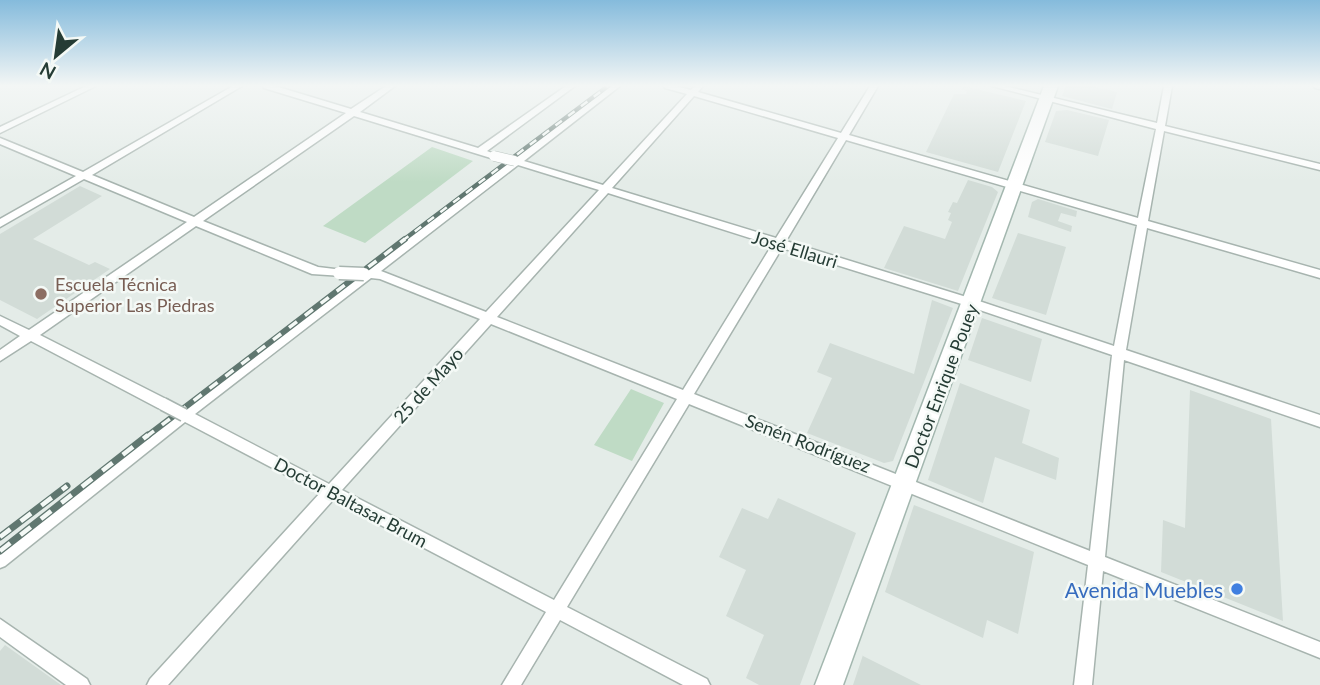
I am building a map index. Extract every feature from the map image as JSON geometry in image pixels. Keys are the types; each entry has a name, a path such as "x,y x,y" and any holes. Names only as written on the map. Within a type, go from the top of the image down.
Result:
{"street":[{"path":"0,130 25,118"},
{"path":"0,224 183,118"},
{"path":"0,356 345,118"},
{"name":"José Ellauri","path":"368,118 972,303 1320,421"},
{"path":"479,152 526,118"},
{"path":"0,561 184,415 573,118"},
{"name":"25 de Mayo","path":"156,685 669,118"},
{"path":"787,118 1320,274"},
{"path":"511,685 855,118"},
{"name":"Doctor Enrique Pouey","path":"829,685 1040,118"},
{"path":"1132,118 1320,167"},
{"path":"1083,685 1119,352 1163,118"},
{"path":"0,141 316,271 368,274"},
{"name":"Senén Rodríguez","path":"368,274 381,275 905,481 1095,561 1320,650"},
{"name":"Doctor Baltasar Brum","path":"0,320 701,685"},
{"path":"0,627 80,685"}],"shaded area":[{"path":"942,118 1019,118 998,172 926,152"},
{"path":"1054,118 1109,120 1098,156 1045,142"},
{"path":"968,180 992,187 998,192 958,291 884,268 904,226 945,239 952,222 948,220 951,213 948,212 953,202 957,203"},
{"path":"80,186 102,196 33,239 89,265 95,262 110,269 37,319 0,300 0,234"},
{"path":"1038,199 1077,211 1076,217 1061,213 1058,221 1072,226 1071,232 1028,217 1032,202"},
{"path":"1018,233 1066,247 1046,315 992,298"},
{"path":"932,300 953,308 893,461 884,463 807,433 832,378 817,372 830,343 914,374"},
{"path":"982,318 1042,339 1031,382 968,360"},
{"path":"960,383 1030,410 1022,443 1059,458 1056,480 995,457 983,503 928,480"},
{"path":"1190,390 1271,419 1283,621 1161,572 1163,520 1185,528"},
{"path":"778,498 856,533 800,685 759,685 746,678 764,635 726,616 746,570 719,557 742,508 768,519"},
{"path":"914,505 1034,552 1018,634 987,620 983,638 885,592"},
{"path":"5,645 61,685 0,685 0,651"},
{"path":"863,656 921,685 853,685"}],"green space":[{"path":"432,147 473,161 365,243 323,226"},
{"path":"631,389 664,403 632,461 594,445"}],"railway":[{"path":"402,241 566,118"},
{"path":"146,437 405,239"},
{"path":"0,551 148,435"},
{"path":"0,537 67,486"}],"place":[{"name":"Escuela Técnica Superior Las Piedras","path":"41,294"},
{"name":"Avenida Muebles","path":"1237,589"}]}
